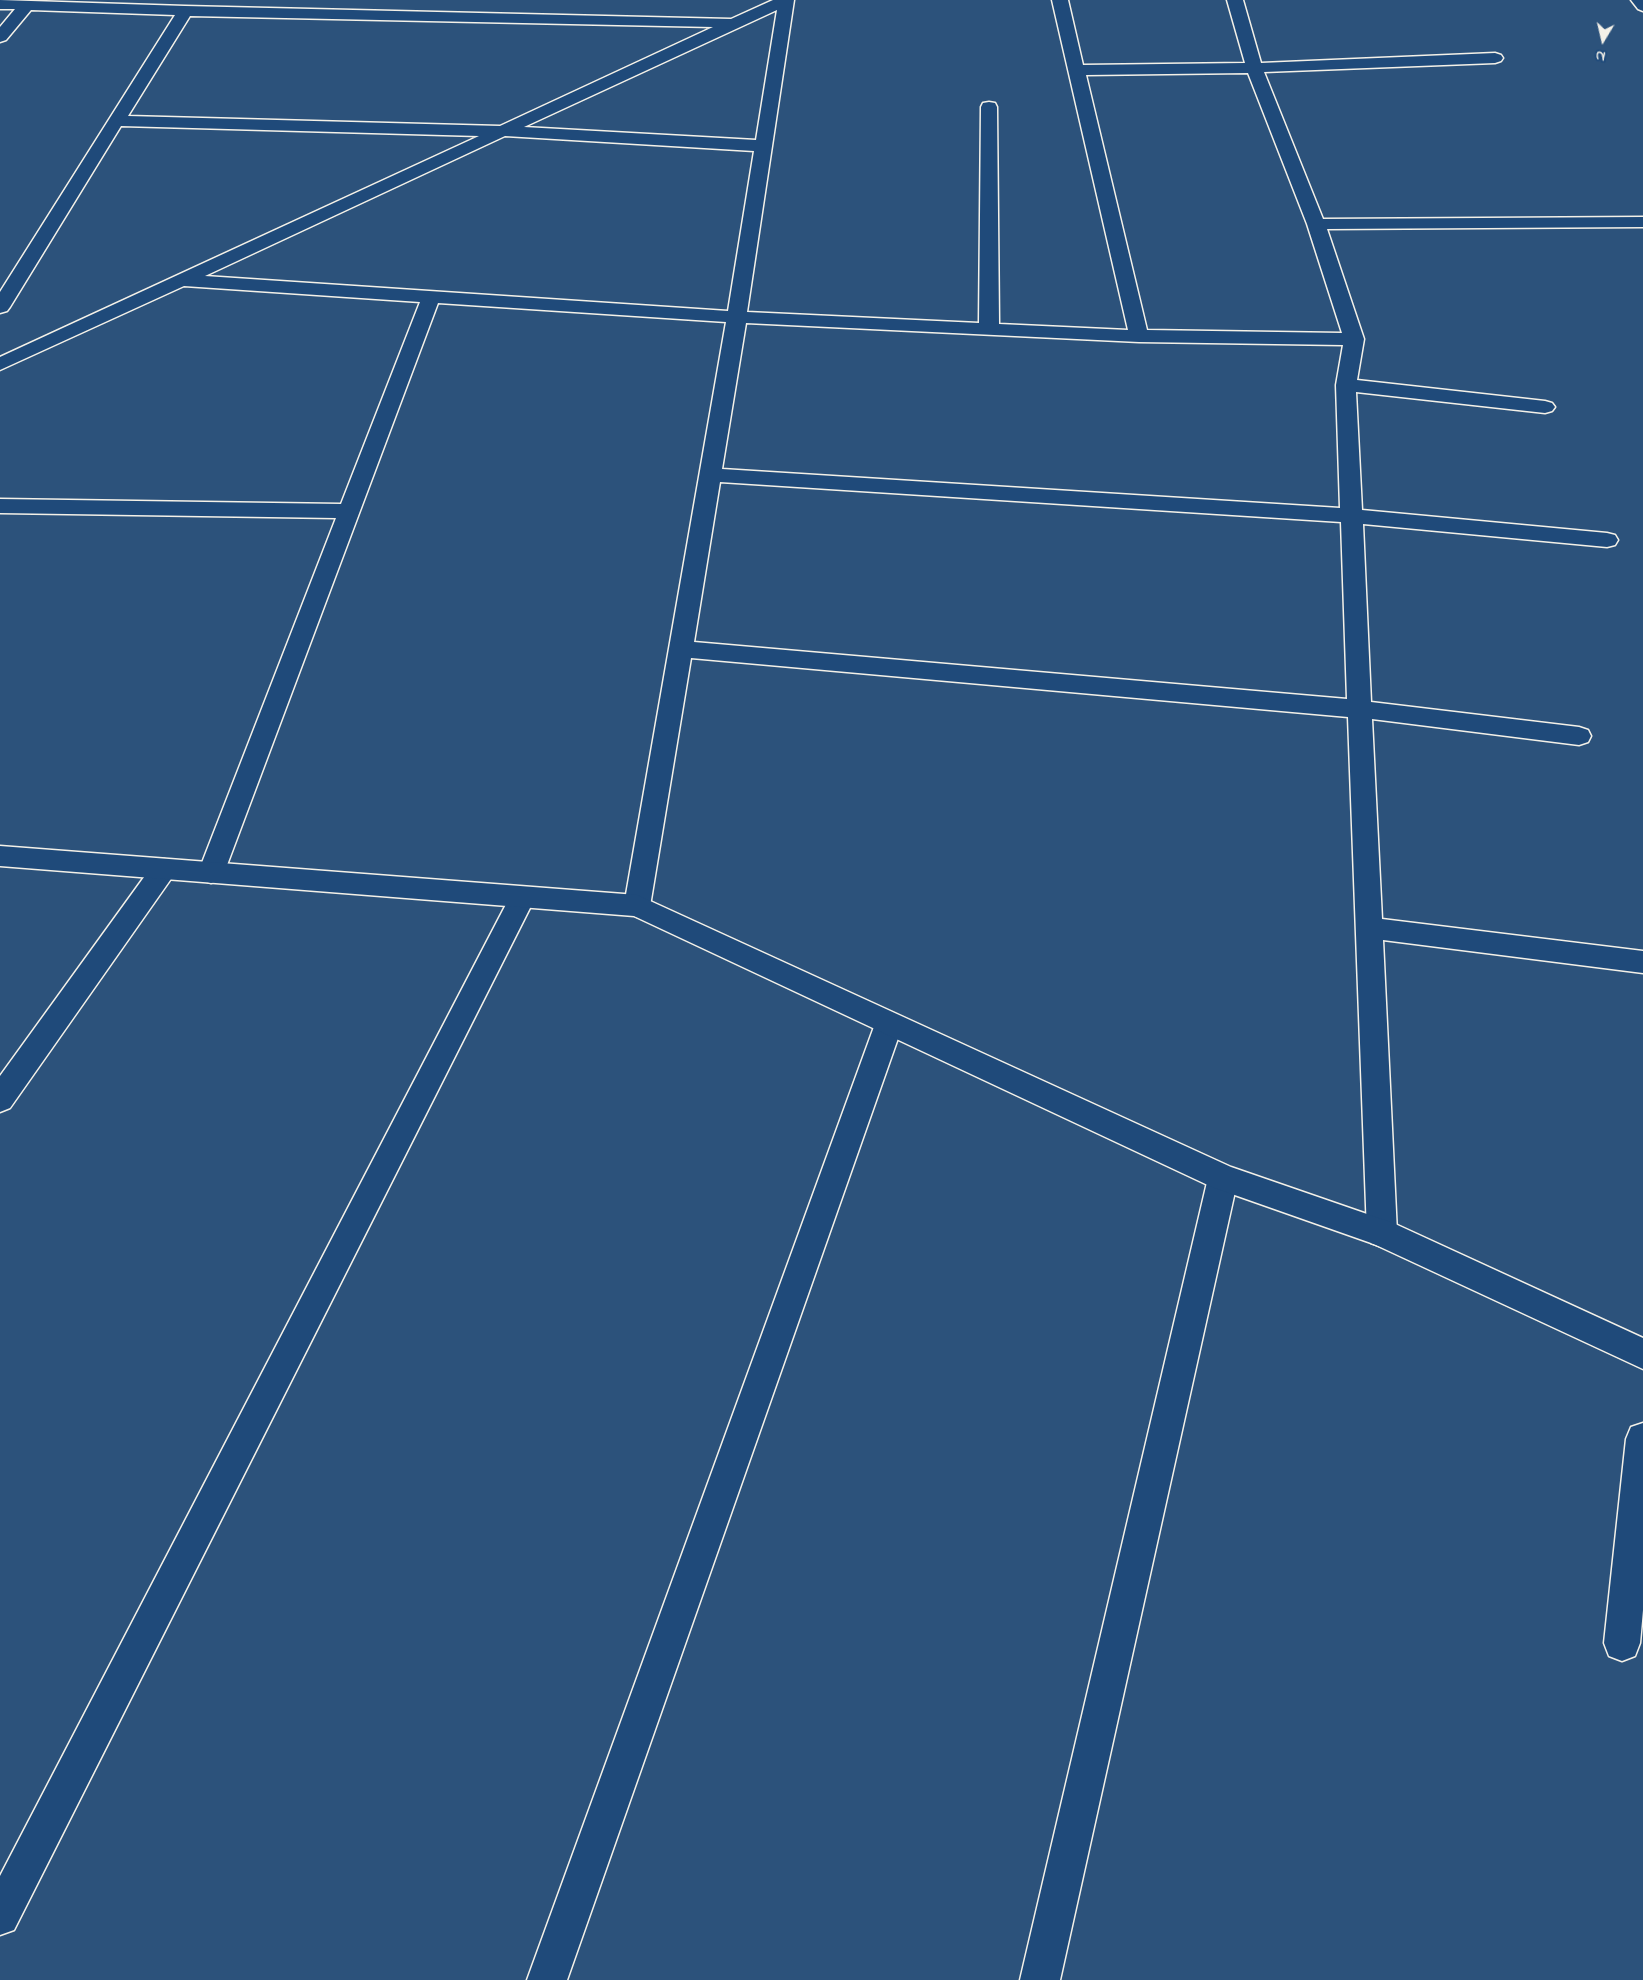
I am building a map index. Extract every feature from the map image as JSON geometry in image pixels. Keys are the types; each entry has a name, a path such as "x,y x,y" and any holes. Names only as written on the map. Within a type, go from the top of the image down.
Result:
{"street":[{"path":"0,364 786,0"},
{"path":"637,906 711,475 786,0"},
{"path":"1060,0 1139,336"},
{"path":"1235,0 1254,68 1316,224 1354,339 1346,385 1382,1233"},
{"path":"1639,0 1643,6"},
{"path":"0,4 184,11 735,23"},
{"path":"0,37 26,6"},
{"path":"0,307 184,11"},
{"path":"1076,70 1254,68 1495,58"},
{"path":"989,107 989,330"},
{"path":"116,121 501,132 763,146"},
{"path":"1316,224 1643,222"},
{"path":"181,280 736,318 1139,336 1354,339"},
{"path":"211,873 431,297"},
{"path":"1346,385 1545,407"},
{"path":"711,475 1351,516 1607,540"},
{"path":"0,506 349,511"},
{"path":"680,650 1360,709 1579,736"},
{"path":"0,856 637,906 1223,1178 1382,1233 1643,1354"},
{"path":"0,1099 164,869"},
{"path":"0,1916 522,898"},
{"path":"1370,928 1643,962"},
{"path":"547,1980 889,1024"},
{"path":"1040,1980 1223,1178"},
{"path":"1622,1643 1643,1439"}]}
